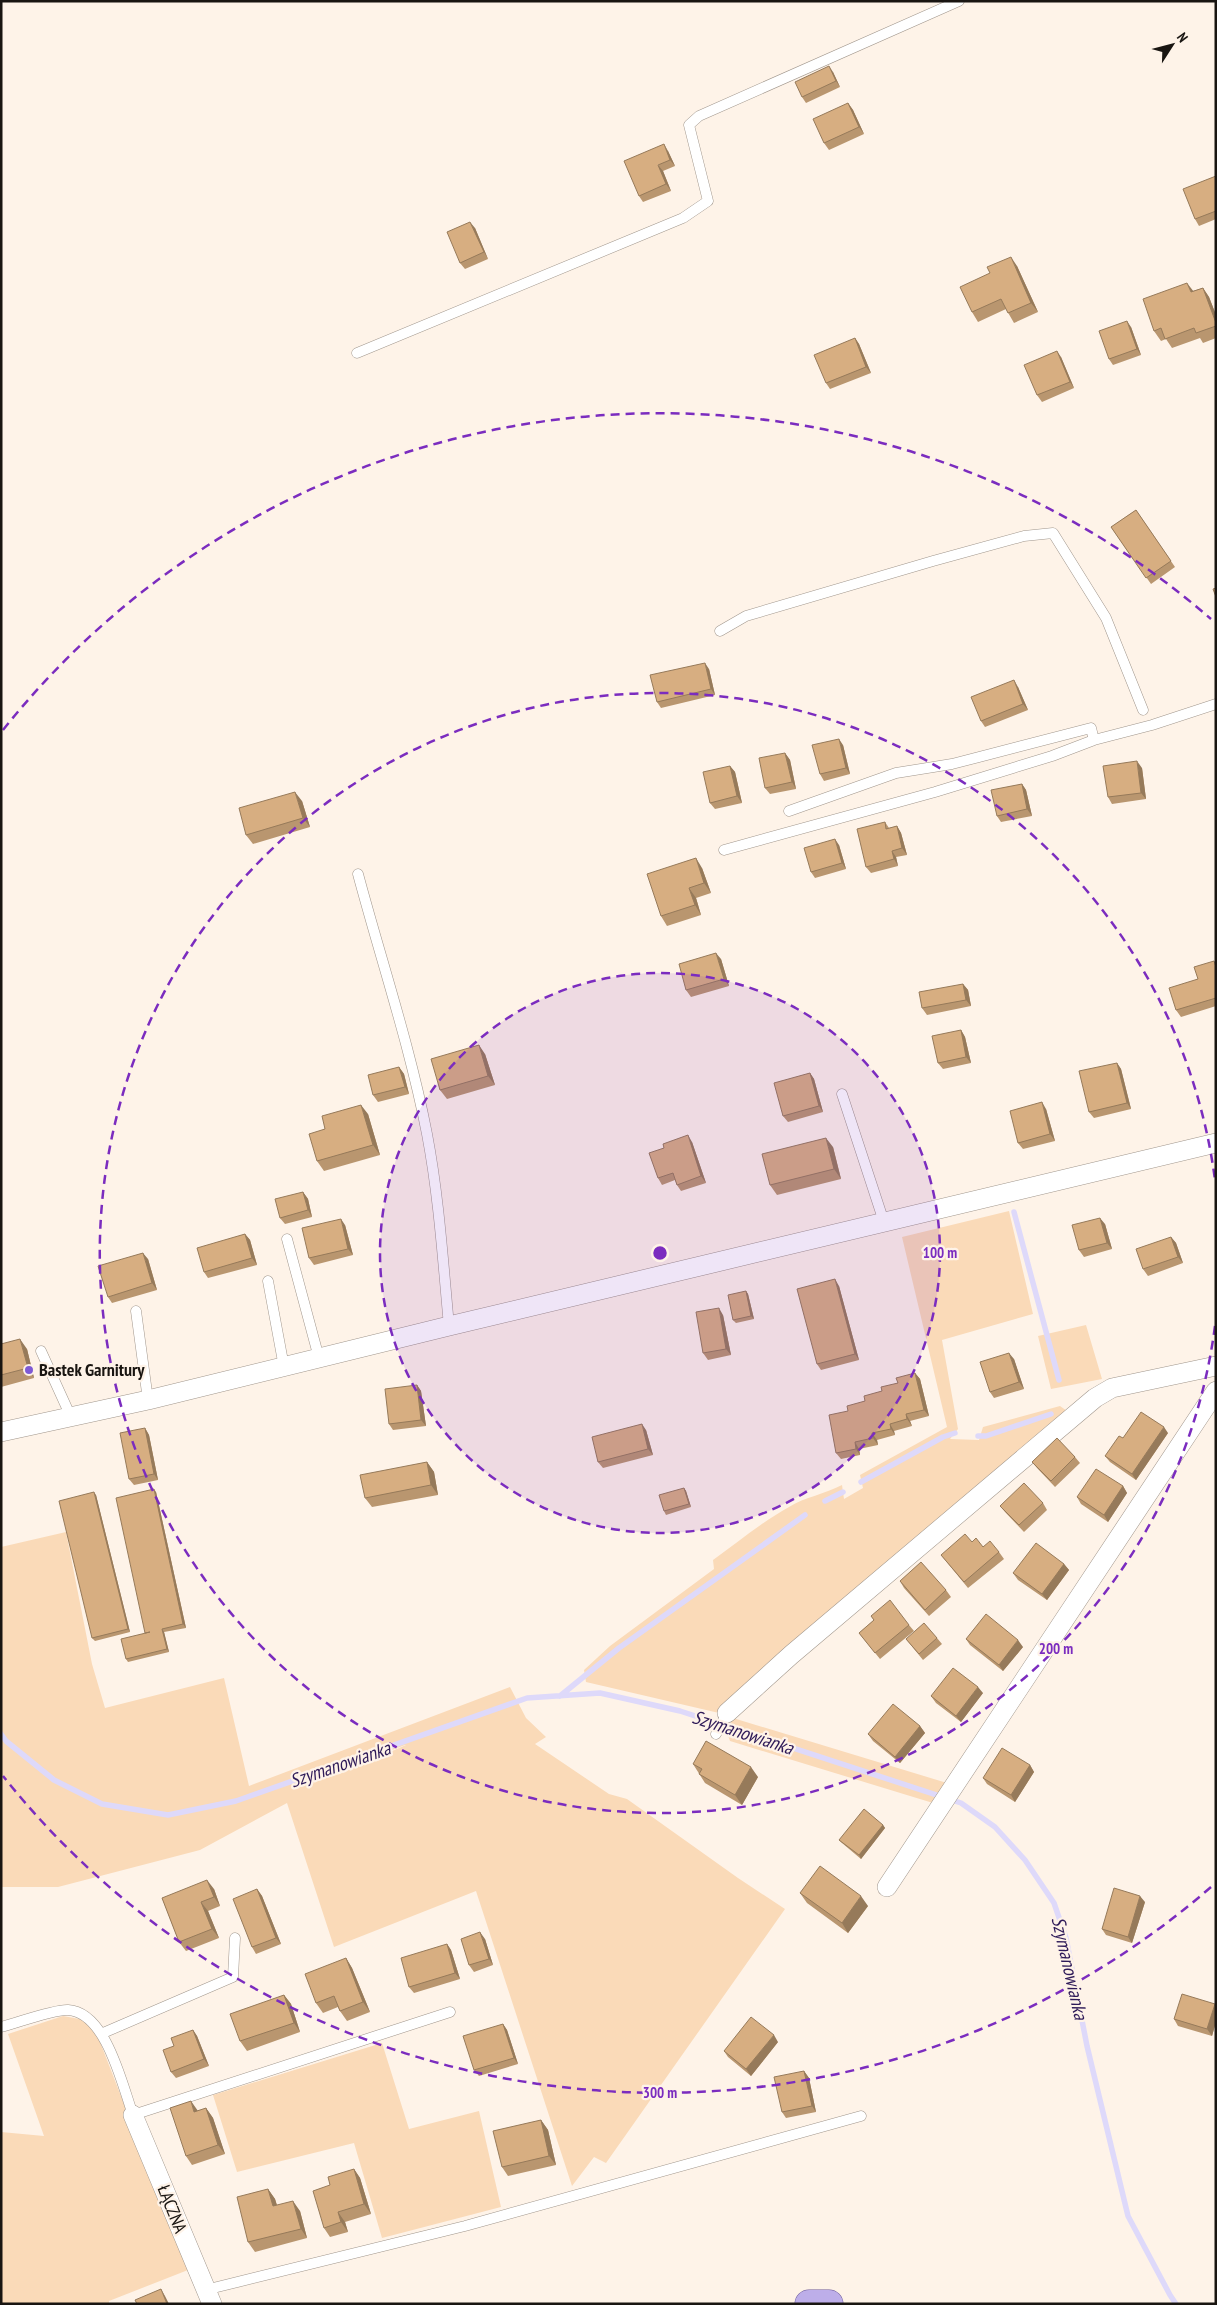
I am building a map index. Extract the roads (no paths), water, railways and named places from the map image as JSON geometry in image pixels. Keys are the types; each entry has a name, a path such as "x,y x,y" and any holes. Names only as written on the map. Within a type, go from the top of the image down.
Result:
{"main road":[{"path":"809,2304 829,2304"}],"street":[{"path":"1,1432 148,1400 1216,1142"},
{"path":"727,1713 791,1655 1095,1398 1112,1388 1216,1366"},
{"path":"887,1887 1216,1391"},
{"name":"ŁĄCZNA","path":"133,2115 208,2297"}],"lane":[{"path":"357,353 683,218 708,201 689,125 699,116 959,1"},
{"path":"720,631 746,616 887,574 1024,536 1053,532 1106,618 1143,710"},
{"path":"724,850 935,792 1052,756 1094,740 1152,725 1216,704"},
{"path":"790,811 896,773 952,764 1091,728 1094,740"},
{"path":"358,874 414,1071 435,1187 450,1326"},
{"path":"842,1094 884,1222"},
{"path":"287,1239 319,1358"},
{"path":"268,1281 284,1366"},
{"path":"136,1311 148,1400"},
{"path":"41,1351 71,1417"},
{"path":"716,1734 727,1713"},
{"path":"103,2033 233,1977 234,1938"},
{"path":"1,2027 66,2010 81,2012 92,2020 103,2033 133,2115 450,2012"},
{"path":"208,2297 861,2116"}],"waterway":[{"path":"1014,1212 1059,1380"},
{"path":"978,1436 986,1436 1051,1414"},
{"path":"861,1482 943,1437 955,1433"},
{"path":"825,1501 843,1492"},
{"path":"560,1696 619,1648 805,1515"},
{"name":"Szymanowianka","path":"1,1734 6,1741 54,1780 102,1804 168,1815 236,1801 527,1698 600,1693 680,1711 961,1803 995,1827 1025,1860 1054,1903 1066,1938 1087,2046 1128,2216 1176,2304"}],"place":[{"name":"Bastek Garnitury","path":"29,1370"}]}
